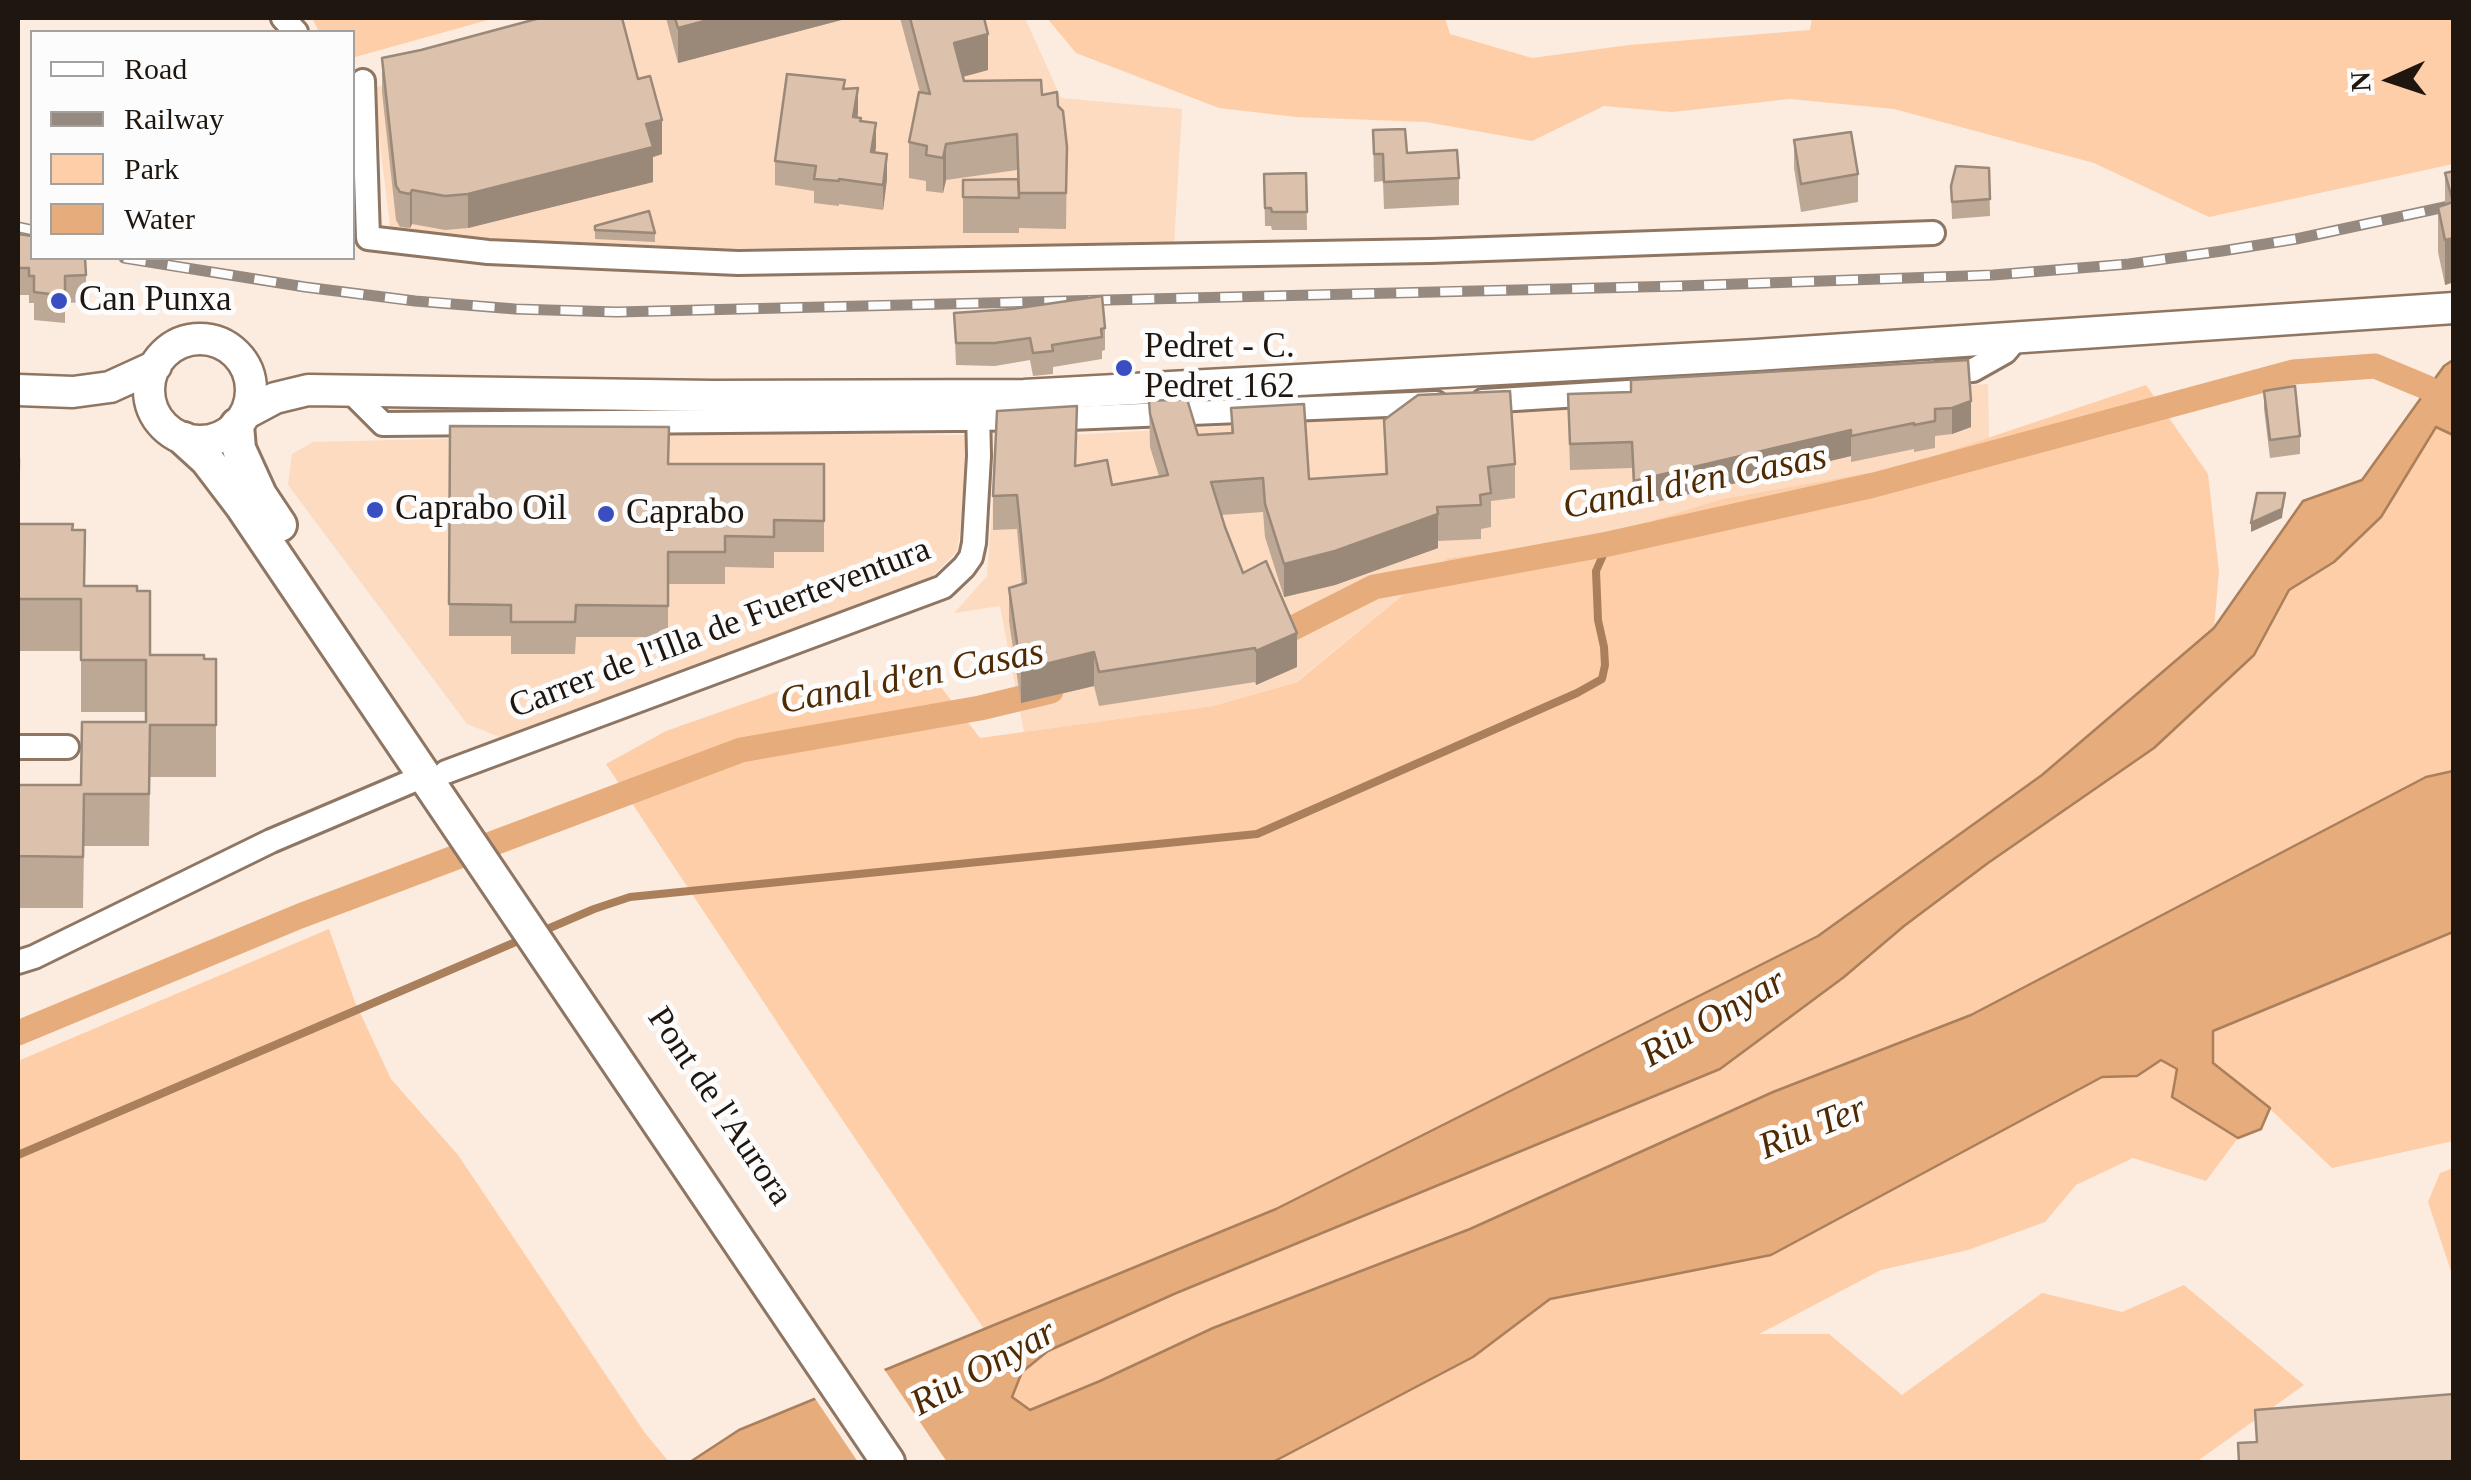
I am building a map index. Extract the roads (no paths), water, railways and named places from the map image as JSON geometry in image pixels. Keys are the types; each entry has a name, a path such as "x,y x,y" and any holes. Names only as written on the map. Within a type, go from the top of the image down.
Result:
{"main road":[{"path":"241,419 239,449 245,491"},
{"path":"171,429 245,491 260,495 444,786"},
{"name":"Pont de l'Aurora","path":"444,786 888,1462"},
{"name":"Pont de l'Aurora","path":"444,786 910,1462"}],"street":[{"path":"366,78 368,238 488,252 758,262 1431,250 1932,233"},
{"path":"978,407 1044,394 2017,338 2454,308"},
{"path":"1924,373 1973,370 2006,352 2017,338"},
{"path":"171,429 152,407 150,379 174,346 200,340 226,346 244,365 251,392 241,419"},
{"path":"244,365 308,390"},
{"path":"72,392 110,387 156,366"},
{"path":"18,390 72,392 112,400 171,429 207,441 228,433 241,419 275,398 308,390 712,396 978,407 1480,401 1679,389"},
{"name":"Carrer de l'Illa de Fuerteventura","path":"18,962 271,841 444,786 942,587 971,557 977,511 978,407"},
{"path":"18,746 67,747"}],"water":[{"path":"2453,360 2453,435 2436,427 2381,517 2334,562 2289,590 2254,655 2154,748 1988,863 1720,1069 1174,1294 1048,1351 1022,1372 1012,1397 1030,1410 1213,1328 1470,1229 1773,1092 1971,1015 2426,777 2453,771 2453,932 2213,1031 2213,1063 2270,1108 2261,1129 2238,1138 2172,1097 2177,1069 2161,1060 2137,1076 2102,1077 1771,1255 1550,1299 1473,1357 1273,1462 690,1462 739,1430 1276,1209 1818,936 2042,775 2214,628 2303,501 2362,480 2444,366"}],"waterway":[{"name":"Canal d'en Casas","path":"1264,636 1287,631 1374,587 1608,544 1874,485 2293,372 2375,366 2428,388"},
{"path":"538,933 630,897 1257,834 1602,679 1605,665 1596,571 1608,544"},
{"name":"Canal d'en Casas","path":"18,1033 300,916 741,750 980,708 1051,691"},
{"path":"18,1155 525,938"}],"railway":[{"path":"136,260 415,301 617,312 1993,275 2129,264 2222,251 2454,205"},
{"path":"18,227 30,230"}],"place":[{"name":"Can Punxa","path":"59,301"},
{"name":"Pedret - C. Pedret 162","path":"1124,368"},
{"name":"Caprabo Oil","path":"375,510"},
{"name":"Caprabo","path":"606,514"}],"water label":[{"name":"Riu Onyar","path":"1714,1019"},
{"name":"Riu Ter","path":"1813,1129"},
{"name":"Riu Onyar","path":"984,1369"}]}
